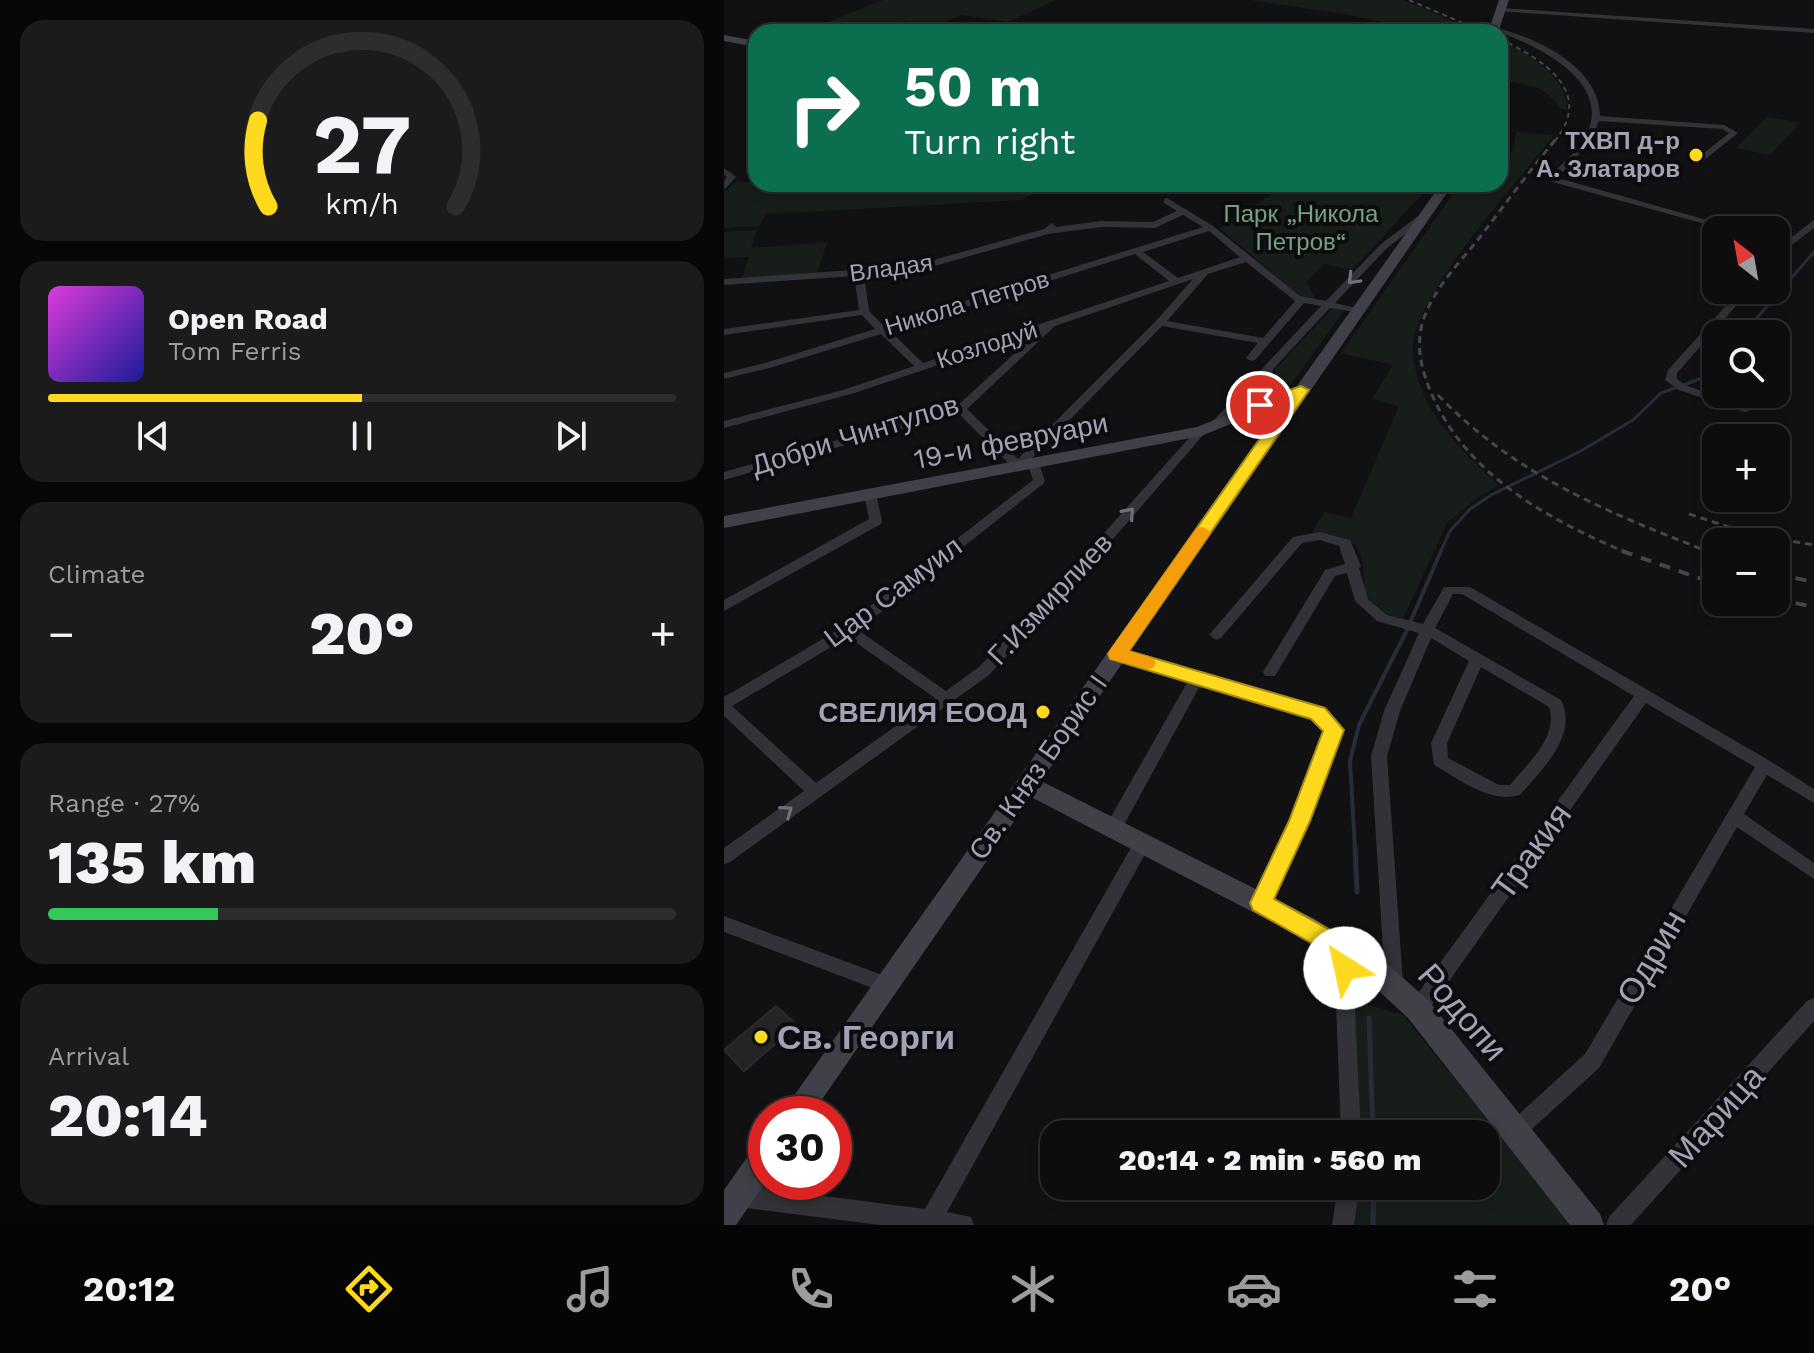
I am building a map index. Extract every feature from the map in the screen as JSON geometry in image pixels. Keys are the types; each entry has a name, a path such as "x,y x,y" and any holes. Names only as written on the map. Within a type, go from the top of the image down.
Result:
{"street":[{"path":"1495,24 1502,5 1814,31"},
{"path":"1508,32 1515,32 1581,76 1594,96 1592,131 1552,179 1702,220"},
{"path":"724,38 748,42"},
{"path":"1594,118 1724,127 1734,133 1698,162"},
{"path":"724,171 731,173 726,183"},
{"name":"Св. Княз Борис I","path":"808,1096 1439,192"},
{"path":"1167,201 1210,228 1301,300 1357,311"},
{"name":"Владая","path":"724,282 913,269 1049,228 1101,224 1155,225 1184,211"},
{"name":"Г.Измирлиев","path":"724,857 984,671 1209,427 1384,246 1421,218"},
{"path":"1790,237 1814,223"},
{"name":"Никола Петров","path":"724,376 769,365 1210,228"},
{"path":"1136,251 1177,282"},
{"name":"Козлодуй","path":"724,425 847,392 1247,258"},
{"name":"Цар Самуил","path":"724,706 848,630 1039,481 1026,464 1059,418 1161,323 1205,273"},
{"path":"859,274 864,312 921,367"},
{"path":"1251,358 1301,300"},
{"path":"1733,304 1672,372 1671,380 1683,388 1745,409"},
{"path":"724,332 864,312"},
{"name":"Добри Чинтулов","path":"724,476 960,409 1053,323"},
{"path":"1161,323 1263,341"},
{"path":"1268,368 1266,389 1273,399"},
{"name":"19-и февруари","path":"724,522 1209,427 1301,390"},
{"path":"960,409 1026,464"},
{"path":"724,606 876,521 870,494"},
{"path":"1216,635 1298,540 1320,536 1345,543 1362,601 1382,618 1427,630 1556,704 1561,712 1557,733 1514,791 1497,791 1440,761 1439,743 1477,659"},
{"path":"1270,672 1330,573 1354,566"},
{"path":"1394,983 1379,756 1392,711 1427,630 1449,590 1465,590 1814,797"},
{"path":"848,630 947,699"},
{"path":"1117,654 1318,714 1334,730 1299,821 1261,903"},
{"path":"1114,827 1197,678"},
{"name":"Тракия","path":"1418,1009 1644,694"},
{"path":"724,706 814,791"},
{"name":"Одрин","path":"1515,1131 1592,1061 1764,765"},
{"name":"Родопи","path":"1026,784 1261,903 1343,949 1394,983 1589,1225"},
{"path":"1734,816 1814,872"},
{"path":"931,1219 1143,842"},
{"path":"724,924 886,985"},
{"path":"1343,949 1351,1120"},
{"name":"Марица","path":"1617,1225 1814,1007"},
{"path":"731,1206 748,1182"},
{"path":"1343,1225 1347,1200"},
{"path":"731,1206 931,1219 963,1225"}],"green space":[{"path":"883,0 1056,0 1008,22 961,15 940,24 909,24 909,21 823,24"},
{"path":"1250,0 1404,0 1460,24 1391,24"},
{"path":"1508,45 1534,59 1553,76 1565,97 1567,110 1559,108 1541,90 1508,82"},
{"path":"1767,117 1800,123 1770,155 1736,148"},
{"path":"1516,132 1554,135 1508,191 1508,154 1513,150"},
{"path":"734,182 748,182 748,192 1036,192 1022,200 766,214 759,226 724,228 724,193"},
{"name":"Парк „Никола Петров“","path":"1275,192 1424,192 1352,270 1325,264 1306,282 1316,299 1299,295 1219,228"},
{"path":"1454,192 1507,192 1469,240 1429,302 1417,329 1413,351 1416,372 1431,409 1455,442 1499,485 1447,523 1403,619 1387,614 1364,594 1361,555 1350,541 1312,533 1324,512 1351,518 1399,406 1372,399 1393,365 1341,353"},
{"path":"757,230 751,248 827,242 817,274 742,278 749,257 724,258 724,232"},
{"path":"1333,308 1344,311 1291,384 1276,391 1273,388 1275,369"},
{"path":"1353,1001 1403,1015 1488,1120 1360,1120"},
{"path":"1500,1136 1572,1225 1354,1225 1358,1200 1500,1200"}],"building":[{"name":"Св. Георги","path":"776,1006 797,1025 744,1071 724,1050"}],"waterway":[{"path":"1755,320 1814,252"},
{"path":"1440,553 1450,531 1470,509 1633,420 1661,393 1702,378"},
{"path":"1355,849 1350,761 1359,725 1406,632 1441,551"},
{"path":"1355,847 1357,892"},
{"path":"1369,1018 1373,1120"},
{"path":"1373,1225 1374,1200"}],"railway":[{"path":"1409,0 1465,24"},
{"path":"1508,43 1547,67 1566,92 1569,107 1565,124 1554,142"},
{"path":"1555,140 1435,295 1422,325 1420,356 1433,397 1449,425 1490,473 1541,510 1624,552"},
{"path":"1438,395 1499,448 1532,470 1601,507 1702,549"},
{"path":"1689,514 1750,534 1814,545"},
{"path":"1624,552 1702,579"},
{"path":"1790,577 1814,582"},
{"path":"1790,602 1814,607"}],"slow traffic":[{"path":"1147,663 1117,654 1203,532"}],"place":[{"name":"ТХВП д-р А. Златаров","path":"1696,155"},
{"name":"СВЕЛИЯ ЕООД","path":"1043,712"},
{"name":"Св. Георги","path":"761,1037"}],"route":[{"path":"1260,405 1301,390 1117,654 1318,714 1334,730 1299,821 1261,903 1343,949 1345,968"}]}
